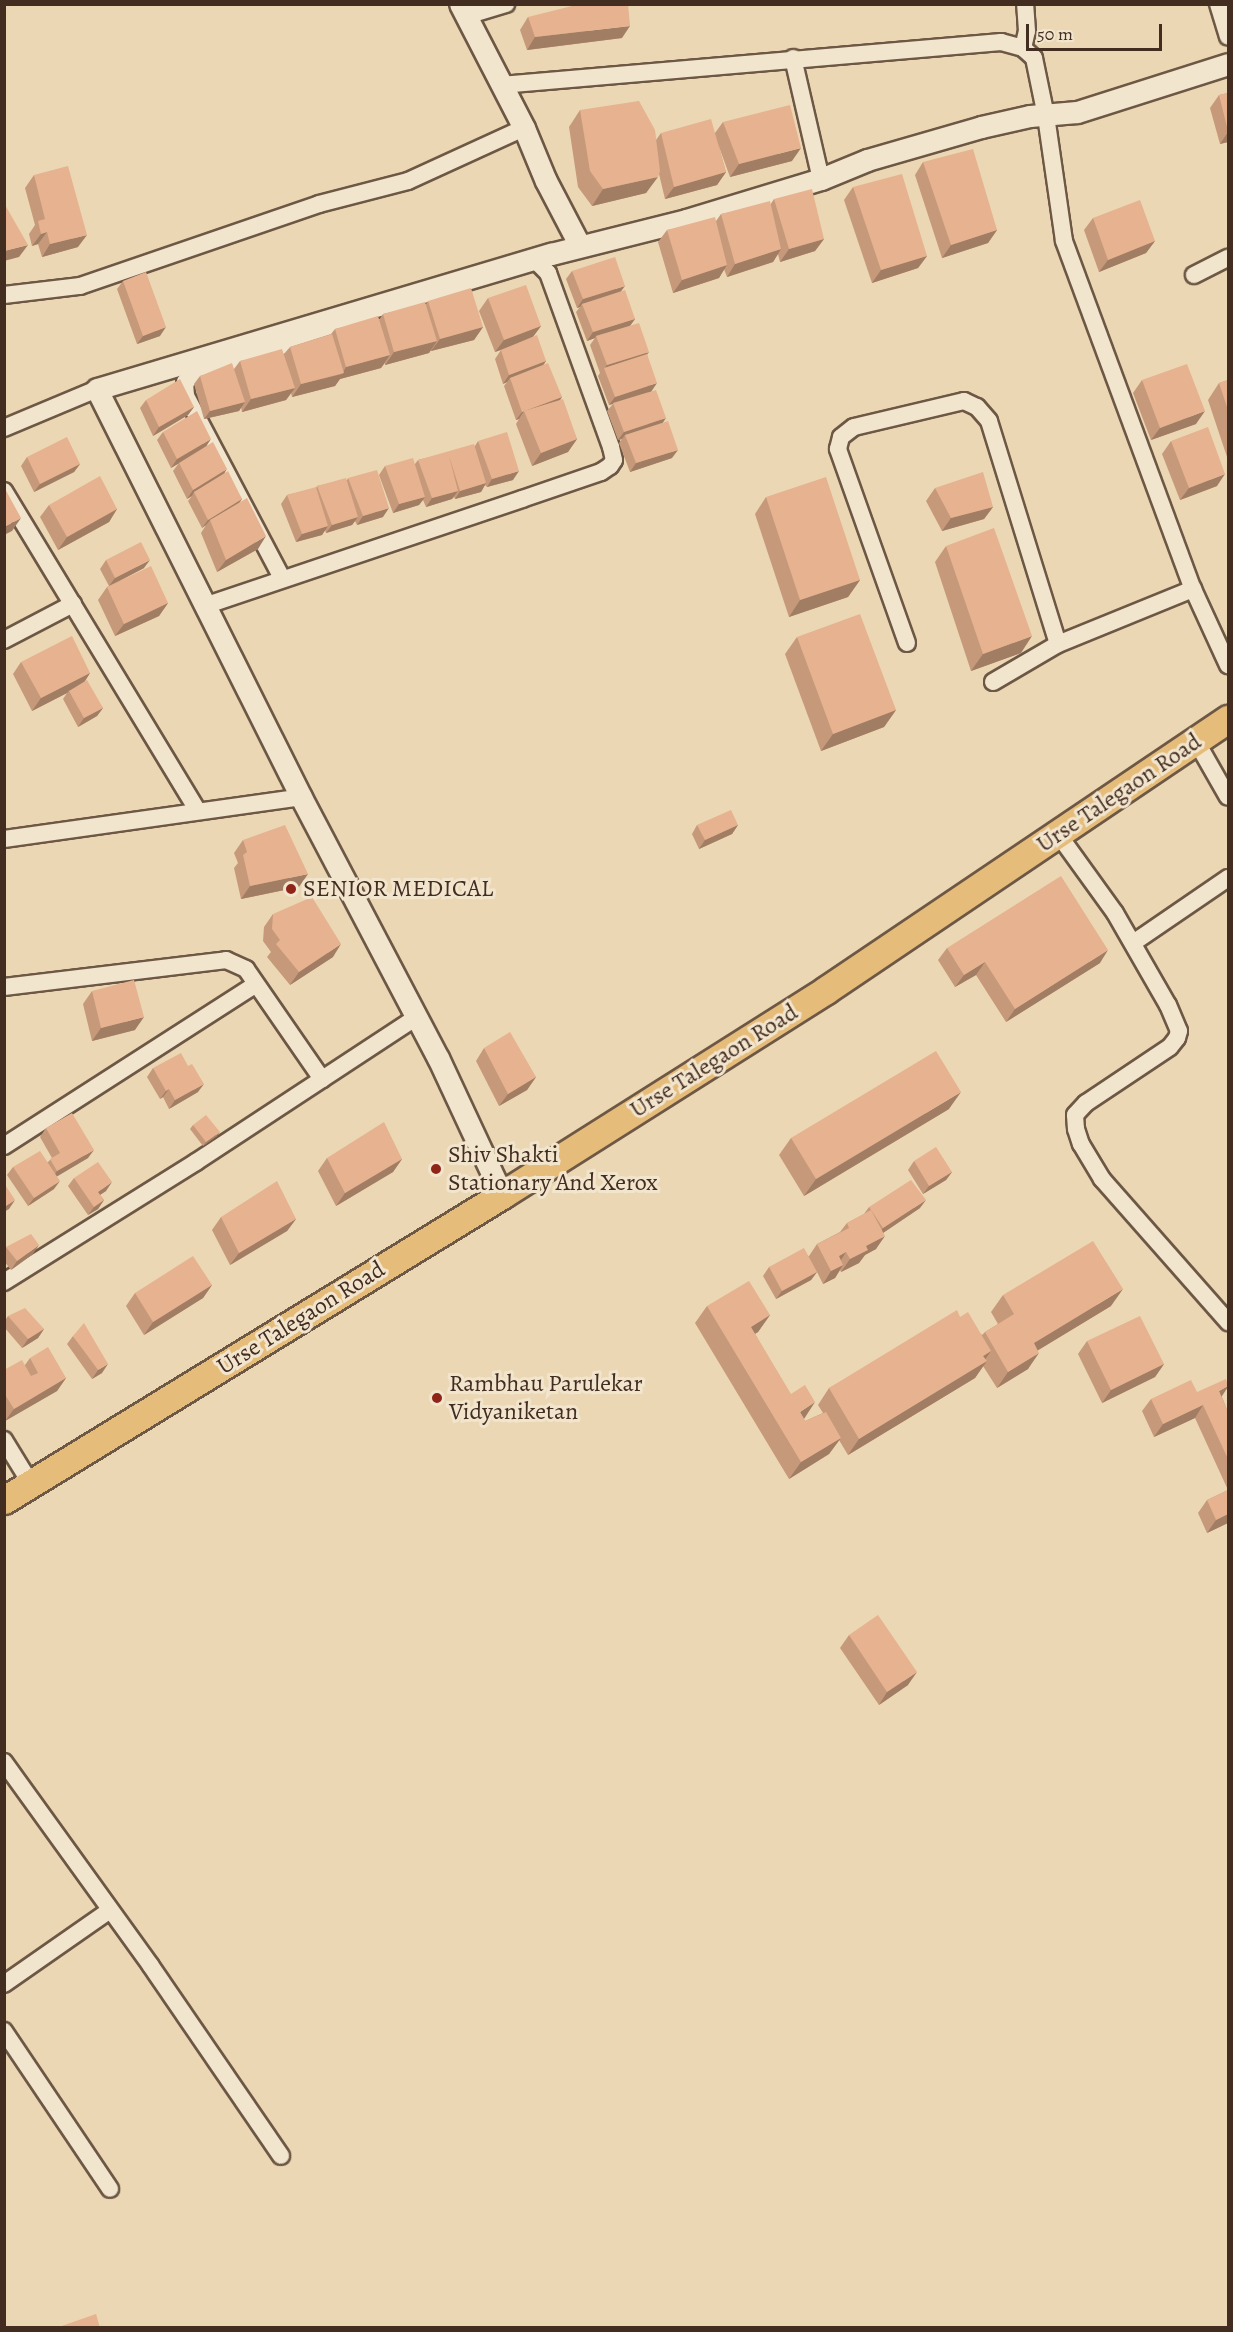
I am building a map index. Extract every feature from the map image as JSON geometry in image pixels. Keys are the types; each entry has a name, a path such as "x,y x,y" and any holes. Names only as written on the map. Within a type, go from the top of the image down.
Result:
{"highway":[{"name":"Urse Talegaon Road","path":"4,1500 501,1195 826,990 1228,719"}],"street":[{"path":"506,4 463,10 525,128 546,181 580,246"},
{"path":"1023,48 1027,31 1025,4"},
{"path":"1218,4 1228,37"},
{"path":"501,85 793,58 1001,42 1023,48 1034,58 1046,116 1064,241 1193,589 1228,665"},
{"path":"793,58 821,179"},
{"path":"4,428 97,389 580,246 686,220 821,179 867,160 981,127 1030,116 1077,112 1228,64"},
{"path":"4,295 80,286 319,204 408,181 525,128"},
{"path":"1194,274 1228,258"},
{"path":"207,604 522,500 601,472 610,466 615,460 611,447 548,273 535,260"},
{"path":"282,578 186,396 185,382 196,374 451,291"},
{"path":"97,389 207,604 301,797 417,1017 501,1195"},
{"path":"907,643 838,449 841,437 854,427 964,400 977,407 989,421 1058,644"},
{"path":"4,491 198,811"},
{"path":"993,682 1058,644 1193,589"},
{"path":"4,640 73,604"},
{"path":"1196,741 1228,797"},
{"path":"4,839 301,797"},
{"path":"1058,834 1115,913 1176,1020 1177,1038 1170,1047 1086,1103 1075,1115 1076,1129 1081,1144 1102,1179 1228,1322"},
{"path":"1133,943 1228,878"},
{"path":"4,987 226,960 246,969 322,1079"},
{"path":"4,1146 255,985"},
{"path":"4,1282 417,1017"},
{"path":"4,1440 31,1484"},
{"path":"4,1762 111,1910 281,2156"},
{"path":"4,1984 111,1910"},
{"path":"4,2031 110,2189"}],"building":[{"path":"580,4 628,4 630,26 535,37 528,17"},
{"path":"1228,93 1228,131 1219,95"},
{"path":"639,101 655,130 660,171 658,177 603,189 590,171 580,110"},
{"path":"790,105 801,148 739,164 723,122"},
{"path":"711,119 726,172 674,187 661,133"},
{"path":"973,149 997,230 951,245 923,162"},
{"path":"68,166 87,235 50,244 47,232 41,234 38,221 45,219 34,175"},
{"path":"902,174 927,256 881,270 853,187"},
{"path":"812,189 824,239 789,249 774,199"},
{"path":"1140,200 1155,241 1108,260 1093,218"},
{"path":"770,201 781,249 735,264 721,214"},
{"path":"4,203 28,245 4,251"},
{"path":"715,217 727,265 682,280 667,230"},
{"path":"615,257 625,286 583,299 572,271"},
{"path":"146,272 166,327 143,336 123,281"},
{"path":"526,285 541,326 504,340 488,298"},
{"path":"471,288 483,327 440,339 428,301"},
{"path":"625,290 635,319 593,332 582,304"},
{"path":"425,302 437,341 394,352 383,314"},
{"path":"378,316 390,355 346,367 335,329"},
{"path":"639,323 649,352 607,365 596,336"},
{"path":"332,334 344,373 301,384 290,347"},
{"path":"537,335 546,361 509,375 501,350"},
{"path":"282,349 295,388 251,399 240,361"},
{"path":"647,354 657,383 615,397 604,368"},
{"path":"232,363 245,402 210,411 200,376"},
{"path":"548,363 562,397 522,412 510,378"},
{"path":"1187,364 1205,411 1160,428 1142,380"},
{"path":"180,379 194,407 159,427 146,400"},
{"path":"1228,380 1228,410 1219,383"},
{"path":"656,390 666,418 624,432 613,403"},
{"path":"563,399 577,439 541,453 524,411"},
{"path":"197,411 211,439 177,459 163,432"},
{"path":"668,421 678,450 636,463 625,435"},
{"path":"1208,427 1225,474 1189,488 1171,441"},
{"path":"507,432 519,471 492,479 478,441"},
{"path":"67,437 80,464 40,484 27,457"},
{"path":"213,442 227,469 193,490 179,463"},
{"path":"474,444 486,483 460,491 449,456 458,491 432,498 418,460"},
{"path":"413,458 425,497 399,504 385,466"},
{"path":"377,470 389,508 363,516 348,478"},
{"path":"228,471 242,499 208,520 194,492"},
{"path":"983,472 993,507 951,518 935,488"},
{"path":"100,476 117,509 67,537 49,505"},
{"path":"826,477 860,580 800,600 766,497"},
{"path":"346,478 358,517 332,525 317,486"},
{"path":"4,487 21,518 4,527"},
{"path":"316,487 328,526 302,534 287,495"},
{"path":"247,498 266,536 226,560 210,520"},
{"path":"994,528 1032,636 983,654 946,546"},
{"path":"141,542 150,560 115,578 106,560"},
{"path":"151,566 168,603 124,624 107,587"},
{"path":"860,614 896,710 833,734 797,637"},
{"path":"72,636 90,673 41,698 21,662"},
{"path":"87,680 103,708 84,718 69,691"},
{"path":"731,810 738,825 705,840 697,825"},
{"path":"285,825 308,874 250,886 243,855 247,852 243,840"},
{"path":"1061,876 1108,950 1015,1009 985,962 964,975 947,948"},
{"path":"312,897 341,944 299,972 276,944 280,940 272,929 273,914"},
{"path":"134,980 144,1017 101,1028 92,991"},
{"path":"510,1032 536,1077 508,1094 484,1048"},
{"path":"936,1051 961,1092 816,1179 791,1138"},
{"path":"181,1053 188,1066 192,1064 204,1084 175,1100 169,1089 166,1091 153,1068"},
{"path":"72,1113 94,1150 57,1171 50,1159 60,1153 46,1128"},
{"path":"206,1115 220,1132 206,1142 193,1125"},
{"path":"384,1122 402,1159 345,1193 327,1158"},
{"path":"936,1147 952,1172 929,1186 914,1161"},
{"path":"40,1151 60,1181 34,1198 13,1167"},
{"path":"98,1162 112,1182 98,1192 104,1200 94,1207 74,1178"},
{"path":"911,1180 926,1200 883,1228 869,1207"},
{"path":"277,1181 296,1219 239,1253 221,1217"},
{"path":"4,1183 15,1200 4,1207"},
{"path":"871,1210 885,1236 866,1246 868,1250 850,1259 846,1252 839,1256 843,1265 831,1271 817,1244 849,1228 847,1223"},
{"path":"31,1234 39,1245 17,1261 6,1247"},
{"path":"1093,1241 1123,1289 1034,1343 1039,1353 1008,1372 985,1332 1014,1314 1003,1295"},
{"path":"804,1248 817,1272 782,1291 769,1267"},
{"path":"193,1256 212,1285 153,1322 135,1293"},
{"path":"749,1281 770,1315 751,1327 791,1394 805,1385 815,1402 800,1412 805,1421 826,1412 841,1438 801,1462 707,1306"},
{"path":"25,1308 44,1329 28,1339 8,1316"},
{"path":"957,1310 960,1317 968,1312 991,1351 983,1356 987,1361 859,1439 829,1388"},
{"path":"1140,1316 1164,1364 1111,1390 1087,1341"},
{"path":"84,1323 108,1364 98,1370 73,1336"},
{"path":"48,1347 66,1378 14,1409 4,1393 4,1370 22,1360 31,1376 38,1373 30,1358"},
{"path":"1226,1379 1228,1386 1219,1391 1228,1412 1228,1459 1203,1405 1163,1424 1151,1399 1191,1380 1197,1392"},
{"path":"1228,1490 1228,1514 1216,1520 1207,1500"},
{"path":"878,1615 917,1672 887,1692 849,1635"},
{"path":"96,2314 100,2328 56,2328"}],"place":[{"name":"SENIOR MEDICAL","path":"291,889"},
{"name":"Shiv Shakti Stationary And Xerox","path":"436,1169"},
{"name":"Rambhau Parulekar Vidyaniketan","path":"437,1398"}]}
